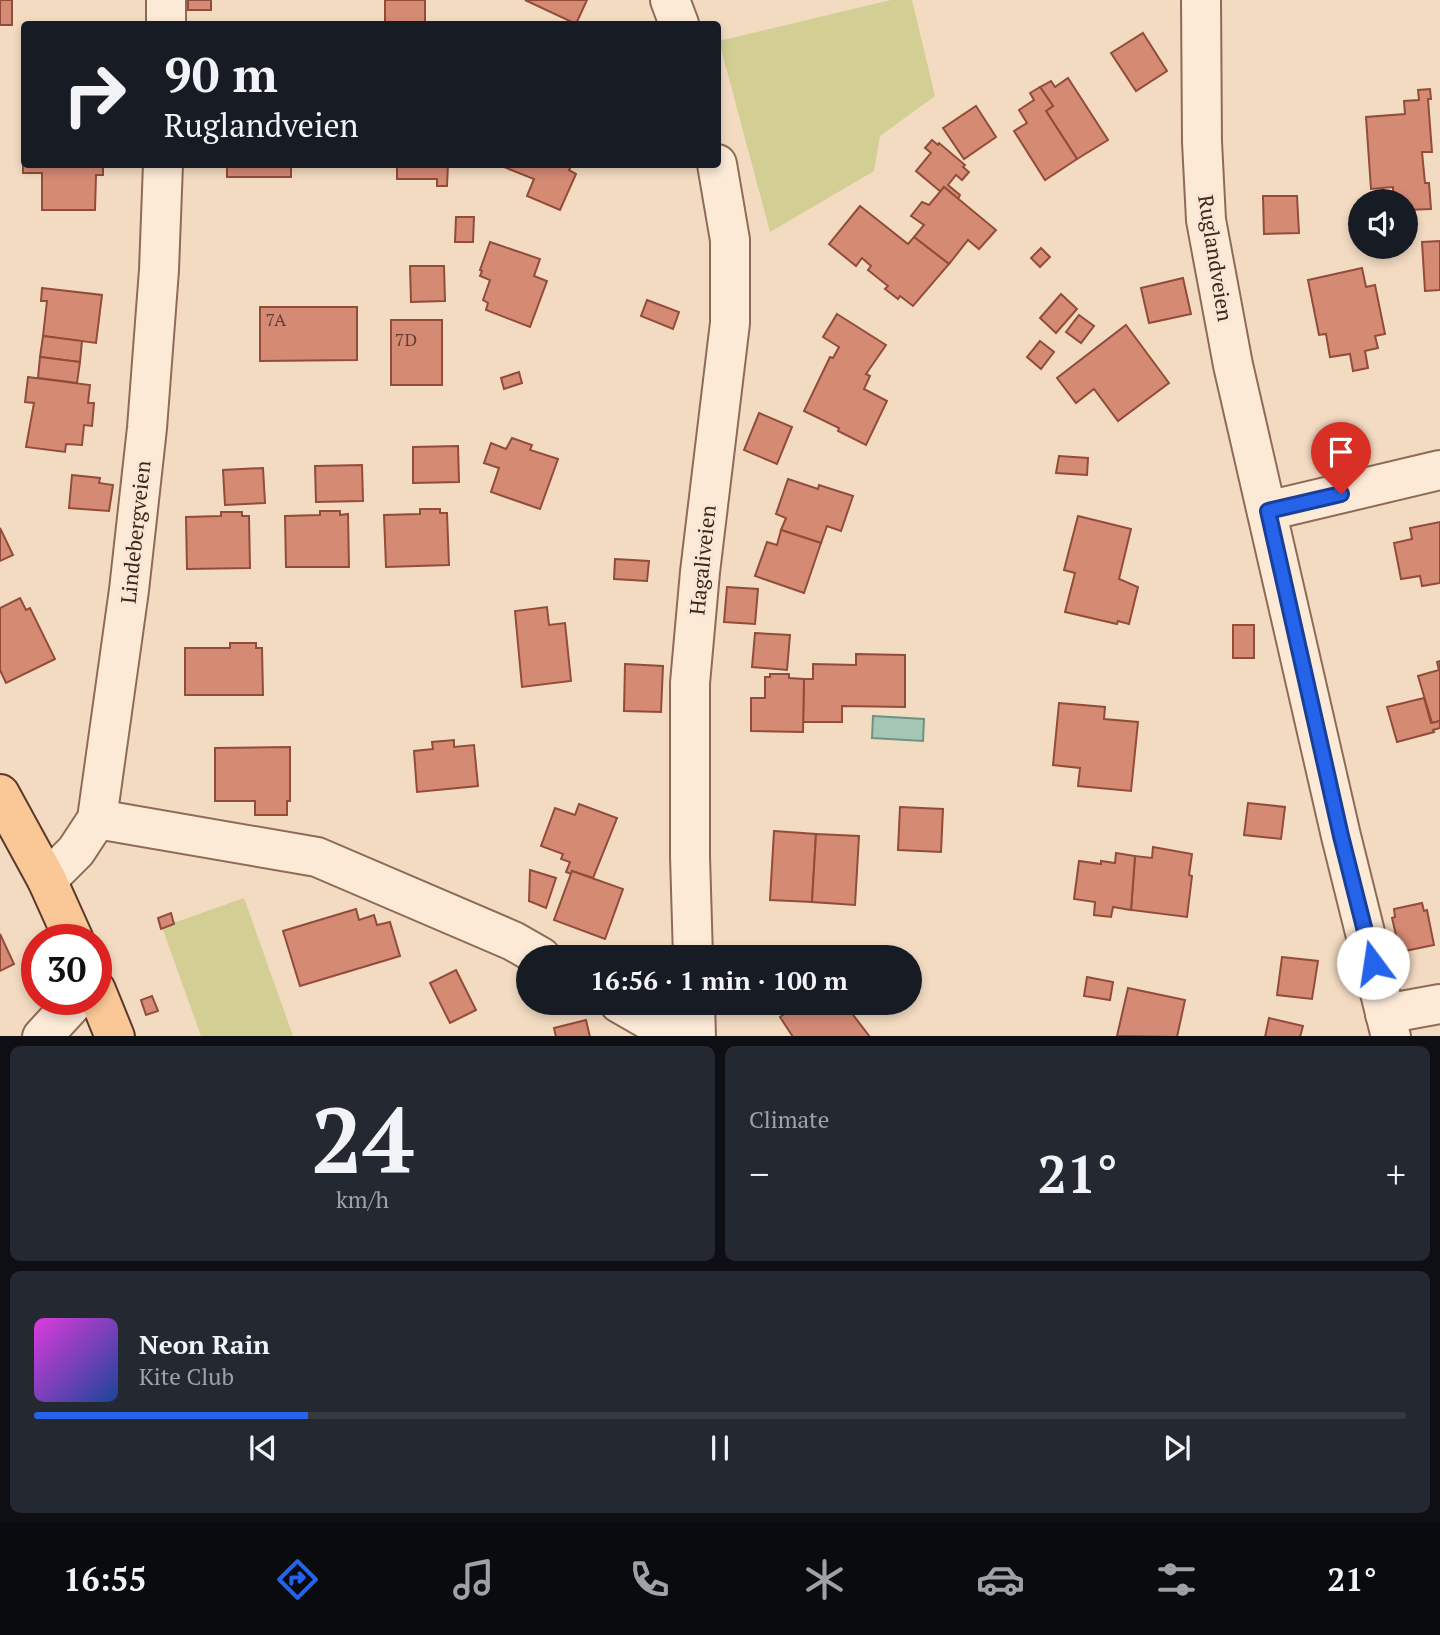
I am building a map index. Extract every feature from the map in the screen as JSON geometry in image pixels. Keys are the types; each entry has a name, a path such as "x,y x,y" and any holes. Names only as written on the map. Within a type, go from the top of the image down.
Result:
{"main road":[{"path":"0,794 47,880 67,924"},
{"path":"106,1015 115,1036"}],"street":[{"path":"166,0 166,21"},
{"path":"670,0 679,21"},
{"name":"Ruglandveien","path":"1201,0 1206,220 1233,365 1341,836 1388,1025"},
{"name":"Lindebergveien","path":"47,880 76,851 97,819 129,590 147,428 159,270 163,168"},
{"name":"Hagaliveien","path":"694,945 690,856 690,683 700,572 730,323 730,240 718,168"},
{"path":"1268,511 1440,470"},
{"path":"97,819 317,856 520,945"},
{"path":"1388,1025 1440,1004"},
{"path":"43,1036 62,1015"},
{"path":"640,1015 676,1036"},
{"path":"695,1015 696,1036"}],"shaded area":[{"path":"891,0 912,0 935,96 880,136 874,171 770,232 721,41"},
{"path":"873,716 924,719 923,741 872,738"},
{"path":"244,898 293,1036 201,1036 162,927"}],"building":[{"path":"0,0 12,0 12,25 0,25"},
{"path":"188,0 211,0 211,10 188,10"},
{"path":"385,0 425,0 425,21 385,21"},
{"path":"525,0 587,0 577,21 570,21"},
{"path":"1143,33 1167,71 1136,91 1111,53"},
{"path":"1068,78 1108,140 1077,159 1046,111 1053,106 1040,87 1051,81 1055,87"},
{"path":"1040,87 1053,106 1046,111 1077,159 1045,180 1014,131 1027,123 1019,110 1034,100 1030,93"},
{"path":"1430,89 1431,99 1428,99 1432,152 1422,152 1431,209 1418,210 1418,189 1371,189 1366,117 1405,114 1404,101 1419,100 1418,90"},
{"path":"976,106 996,137 964,159 943,128"},
{"path":"932,140 965,165 963,167 969,172 962,180 956,175 948,185 960,195 958,199 944,187 941,192 916,171 931,153 925,148"},
{"path":"23,168 103,168 103,175 96,175 95,210 42,210 42,173 23,173"},
{"path":"227,168 291,168 291,177 227,177"},
{"path":"397,168 448,168 447,186 437,186 437,179 397,179"},
{"path":"506,168 570,168 569,170 576,174 560,210 527,196 534,179"},
{"path":"944,187 996,230 979,249 968,240 949,264 914,237 924,225 911,216 922,202 929,205"},
{"path":"1263,196 1297,196 1299,233 1264,234"},
{"path":"860,206 908,244 914,237 949,264 913,306 885,289 888,286 868,270 871,266 862,258 856,266 829,244"},
{"path":"456,217 474,217 473,242 455,242"},
{"path":"1440,241 1440,290 1425,291 1422,242"},
{"path":"490,242 540,259 534,276 547,281 530,327 486,310 488,303 483,300 490,280 480,276 480,270"},
{"path":"1041,248 1050,257 1040,267 1031,258"},
{"path":"410,266 444,266 445,301 411,302"},
{"path":"1362,268 1366,287 1375,285 1385,334 1375,336 1378,348 1365,351 1368,368 1353,371 1350,354 1330,357 1326,334 1319,335 1308,280"},
{"path":"1183,278 1191,314 1149,323 1141,288"},
{"path":"42,288 102,295 96,343 43,336 47,301 41,301"},
{"path":"1061,294 1077,309 1056,333 1040,318"},
{"path":"647,300 679,312 673,329 641,316"},
{"path":"260,307 357,307 357,360 260,361"},
{"path":"837,314 886,345 866,374 870,376 864,389 887,401 866,445 804,411 830,357 833,358 839,347 823,337"},
{"path":"1079,315 1094,326 1081,343 1066,332"},
{"path":"391,320 442,320 442,385 391,385"},
{"path":"1126,325 1169,383 1118,421 1094,389 1076,403 1057,378"},
{"path":"43,336 82,341 80,362 40,357"},
{"path":"1040,341 1054,352 1041,369 1027,357"},
{"path":"40,357 80,362 77,383 38,378"},
{"path":"519,372 522,383 504,389 501,378"},
{"path":"28,377 90,385 88,403 94,403 92,426 84,425 82,445 66,444 65,452 26,447 34,403 25,402"},
{"path":"759,413 792,427 777,464 744,450"},
{"path":"512,438 532,445 530,450 558,459 540,509 491,492 499,468 484,463 491,443 506,449"},
{"path":"458,446 459,482 413,483 413,447"},
{"path":"1059,456 1088,458 1087,475 1056,473"},
{"path":"362,465 363,501 316,502 315,466"},
{"path":"263,468 265,503 225,505 223,470"},
{"path":"72,475 100,478 99,483 113,485 109,511 69,508"},
{"path":"788,479 853,496 841,531 827,526 821,543 781,530 786,518 776,514"},
{"path":"420,509 440,509 440,513 447,513 449,565 386,567 384,515 420,514"},
{"path":"320,511 340,511 340,515 348,514 349,567 286,567 285,516 320,515"},
{"path":"221,512 242,512 242,516 249,516 250,568 187,569 186,517 221,516"},
{"path":"1078,516 1131,529 1119,579 1138,587 1129,624 1118,621 1117,624 1065,612 1075,573 1064,570"},
{"path":"1440,522 1440,583 1422,586 1420,576 1401,579 1394,543 1412,539 1410,528"},
{"path":"0,528 13,555 0,561"},
{"path":"781,530 821,543 804,593 755,576 767,542 777,545"},
{"path":"615,559 649,561 647,581 614,579"},
{"path":"727,587 758,589 755,624 724,622"},
{"path":"20,598 26,610 30,608 55,659 6,683 0,670 0,608"},
{"path":"547,607 549,625 565,623 571,681 522,687 515,611"},
{"path":"1233,625 1254,625 1254,658 1233,658"},
{"path":"755,633 790,635 787,670 752,667"},
{"path":"230,643 256,643 256,648 262,648 263,695 185,695 185,648 230,648"},
{"path":"856,654 905,655 905,707 842,706 842,722 803,722 804,679 813,679 813,664 856,665"},
{"path":"1440,661 1440,721 1432,723 1418,676 1439,670 1437,662"},
{"path":"625,664 663,666 661,712 624,711"},
{"path":"770,674 789,674 789,678 804,679 803,732 751,731 751,698 765,698 765,677 770,677"},
{"path":"1424,698 1431,723 1440,721 1440,728 1397,742 1387,707"},
{"path":"1059,703 1105,707 1104,719 1138,722 1131,791 1078,786 1080,768 1053,765"},
{"path":"454,740 454,747 474,745 478,786 417,792 414,751 433,749 432,742"},
{"path":"290,747 290,801 287,801 287,815 255,815 255,801 215,801 215,748"},
{"path":"1248,803 1285,807 1281,839 1244,835"},
{"path":"579,804 617,818 593,878 572,871 571,874 566,872 570,862 561,859 563,854 541,846 555,808 575,815"},
{"path":"900,807 943,809 941,852 898,850"},
{"path":"774,831 816,834 812,902 770,900"},
{"path":"816,834 859,836 855,905 812,902"},
{"path":"1153,847 1192,854 1187,917 1131,910 1135,856 1152,858"},
{"path":"1116,853 1135,856 1131,910 1113,907 1111,917 1094,915 1095,902 1074,899 1079,861 1115,863"},
{"path":"530,870 556,878 546,908 529,901"},
{"path":"572,871 623,889 605,939 554,920"},
{"path":"1422,903 1424,911 1427,910 1434,945 1400,952 1392,918 1395,917 1394,909"},
{"path":"356,909 359,920 374,915 377,925 390,922 400,956 300,986 283,931"},
{"path":"171,913 174,924 161,929 158,918"},
{"path":"0,934 14,964 0,971"},
{"path":"1282,957 1318,961 1312,999 1277,995"},
{"path":"456,970 476,1010 450,1023 430,983"},
{"path":"1087,977 1113,982 1110,1000 1084,996"},
{"path":"1128,988 1185,1000 1177,1036 1117,1036"},
{"path":"152,996 158,1011 146,1015 141,1000"},
{"path":"783,1015 853,1015 869,1036 792,1036 780,1017"},
{"path":"1269,1018 1303,1026 1300,1036 1265,1036"},
{"path":"586,1020 590,1036 556,1036 554,1028"}],"route":[{"path":"1341,494 1268,511 1341,836 1373,963"}]}
